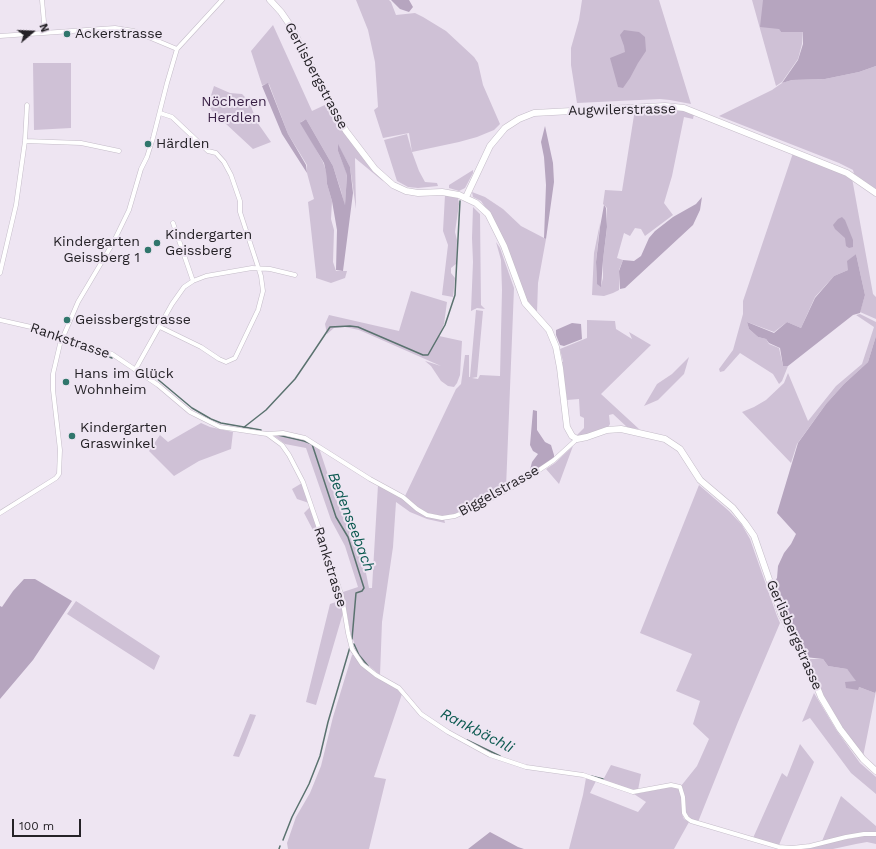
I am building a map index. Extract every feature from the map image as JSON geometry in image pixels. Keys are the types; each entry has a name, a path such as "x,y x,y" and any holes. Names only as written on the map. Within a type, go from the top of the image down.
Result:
{"street":[{"path":"42,0 45,33"},
{"path":"0,513 56,478 59,474 60,450 53,390 53,374 57,352 78,302 113,243 129,210 141,169 147,157 177,49 222,0"},
{"name":"Gerlisbergstrasse","path":"270,0 281,12 292,28 334,111 346,131 375,169 393,186 406,191 418,193 442,192 466,197 476,203 488,214 504,246 525,303 549,330 556,347 567,427 572,436 577,439 607,430 621,429 665,438 680,449 700,480 733,508 745,523 754,536 781,614 805,657 821,696 840,729 863,759 876,771"},
{"path":"0,36 118,29 134,31 177,49"},
{"path":"0,273 16,205 25,141 27,105"},
{"name":"Augwilerstrasse","path":"466,197 490,146 505,128 519,119 534,113 665,106 684,108 847,173 876,192"},
{"path":"160,113 172,117 208,151 216,153 232,175 240,201 240,212 259,268 263,291 260,304 235,358 226,362 160,327"},
{"path":"25,141 81,143 119,151"},
{"path":"173,224 193,281"},
{"path":"135,370 172,304 181,291 193,281 208,276 252,268 270,269 295,276"},
{"name":"Rankstrasse","path":"0,320 32,327 112,354 158,385 190,412 220,427 266,434 282,445 289,455 302,482 342,597 352,649 362,664 376,675 399,688 421,714 448,732 490,755 526,767 582,775 633,792 671,785 680,787 683,797 684,813 691,821 779,847 792,848 810,846 846,837 876,834"},
{"name":"Biggelstrasse","path":"266,434 283,433 305,438 370,479 403,497 427,515 442,518 464,512 520,483 554,460 577,439"}],"green space":[{"path":"356,0 389,0 396,15 415,13 446,31 474,57 478,63 483,85 500,124 494,130 477,137 412,152 409,133 383,138 374,110 378,107 375,62 368,30"},
{"path":"582,0 659,0 691,104 660,99 577,103 571,65 571,48 579,20"},
{"path":"752,0 763,0 781,32 803,31 802,44 798,59 782,82 776,86"},
{"path":"273,25 312,111 329,103 373,169 384,182 355,158 356,209 350,167 338,145 338,151 347,174 345,207 333,166 306,119 301,122 323,162 326,171 327,184 332,201 331,219 334,230 333,262 336,271 347,271 345,278 331,283 316,278 308,202 314,199 307,173 307,165 288,134 269,84 262,85 251,51"},
{"path":"33,63 71,63 71,128 34,130"},
{"path":"876,66 876,190 854,174 853,170 839,163 719,116 772,90 782,83 792,80 825,79 859,72"},
{"name":"Nöcheren Herdlen","path":"214,86 230,93 242,94 249,101 257,122 271,142 253,149 212,111 208,105"},
{"path":"657,108 683,111 694,114 693,119 684,117 672,176 664,203 673,215 645,236 641,229 635,228 630,236 624,233 617,258 623,260 619,270 619,290 604,296 592,295 594,253 600,223 596,262 597,283 601,286 603,278 603,260 607,228 607,208 603,204 605,190 622,191 635,109"},
{"path":"407,134 412,152 425,182 437,183 438,186 418,188 408,187 397,181 384,140"},
{"path":"793,153 852,178 873,294 876,297 876,319 860,312 865,295 856,254 848,261 848,270 834,276 815,297 801,328 787,322 774,332 747,322 749,329 758,337 766,339 769,344 779,348 783,366 788,366 782,381 779,384 773,374 740,353 724,371 720,372 719,369 733,350 743,314 743,301"},
{"path":"473,170 473,173 465,188 459,191 449,188 449,185"},
{"path":"472,192 485,197 503,209 521,226 546,239 538,283 537,313 526,302 489,213 481,201 473,197"},
{"path":"445,195 458,197 459,204 455,232 457,240 456,264 451,268 451,273 455,278 453,297 442,295 448,245 443,231"},
{"path":"473,207 480,214 481,305 485,309 477,308 471,311 473,262"},
{"path":"496,242 500,248 514,288 506,488 454,514 442,516 428,513 405,496 456,389 461,384 465,355 469,355 470,377 476,310 483,311 477,377 472,378 478,379 480,375 500,376 502,290 501,260"},
{"path":"411,291 447,302 444,324 439,336 462,341 460,375 454,387 448,386 441,381 431,366 425,361 441,366 359,330 345,327 334,328 327,334 325,324 329,315 399,331"},
{"path":"860,314 876,322 876,336 868,362 844,384 826,404 797,444 791,463 742,412 766,400 784,383 788,373 808,421 836,386 862,364 874,327 856,315"},
{"path":"587,320 615,321 616,329 632,339 629,332 651,345 601,394 639,429 628,428 613,414 609,415 610,424 607,429 587,436 576,436 584,428 584,418 580,416 579,399 567,400 563,362 560,349 587,338"},
{"path":"689,357 684,374 658,400 644,406 657,384 672,374"},
{"path":"201,423 210,427 233,432 231,449 199,461 174,476 149,451 160,435 168,442"},
{"path":"273,435 282,435 305,440 319,448 338,505 351,530 366,573 369,588 372,588 378,485 402,498 416,510 444,519 445,523 427,519 410,512 396,502 393,547 382,622 380,675 363,661 356,648 350,631 343,592 358,587 345,546 331,520 306,448 285,444"},
{"path":"573,446 559,484 546,469 555,463"},
{"path":"302,483 309,503 297,499 292,489"},
{"path":"699,485 729,511 742,525 750,539 780,623 698,822 688,817 685,812 685,796 681,786 697,766 709,739 693,724 700,701 676,691 692,654 640,633"},
{"path":"310,507 341,598 337,600 317,534 314,532 304,513"},
{"path":"76,601 160,656 154,670 67,614"},
{"path":"336,602 342,606 343,613 316,705 306,702 330,604"},
{"path":"352,655 355,655 362,665 398,689 402,694 374,777 386,779 369,849 288,849 287,843 296,817 310,793 321,766 333,717"},
{"path":"808,659 823,659 828,666 847,669 857,681 859,687 875,693 876,691 863,757 843,729 823,695"},
{"path":"814,693 837,731 860,763 876,777 876,794 851,773 810,718 802,722"},
{"path":"250,714 256,715 245,743 239,757 233,756"},
{"path":"800,744 814,762 779,845 753,838 782,773 787,777"},
{"path":"611,765 641,774 638,790 633,790 603,780"},
{"path":"586,778 596,781 590,793 638,812 646,802 634,794 671,787 679,788 682,797 682,814 684,819 689,822 674,849 569,849"},
{"path":"841,796 876,826 876,833 822,841"},
{"path":"864,836 876,836 876,844 867,842 833,849 793,849"}],"shaded area":[{"path":"391,0 409,0 413,7 409,12 400,9"},
{"path":"763,0 876,0 876,66 859,72 825,79 792,80 782,83 798,60 803,44 803,32 781,32 779,29 760,27"},
{"path":"624,30 639,32 645,37 646,51 623,88 618,87 610,58 625,52 620,35"},
{"path":"268,83 288,134 306,165 307,173 282,134 262,86"},
{"path":"306,119 333,166 345,205 347,175 338,151 338,144 350,167 353,193 343,271 336,270 337,230 324,163 300,123"},
{"path":"545,126 553,163 554,182 546,239 544,238 546,185 544,157 541,142"},
{"path":"702,197 700,210 693,225 625,288 620,289 619,271 623,260 634,261 641,256 649,238 655,231 673,217 696,204"},
{"path":"604,205 606,208 607,227 601,287 597,284 596,262"},
{"path":"842,217 845,220 853,240 853,247 849,248 846,246 845,238 835,229 833,225"},
{"path":"856,254 865,295 860,313 853,315 788,366 783,366 780,348 769,343 766,339 758,337 749,329 747,322 774,333 787,322 801,328 815,298 834,276 848,270 847,261"},
{"path":"572,323 581,324 582,339 564,346 560,345 556,335 556,330"},
{"path":"876,336 875,693 859,687 858,690 846,688 845,682 856,681 847,669 828,666 823,659 805,657 771,587 777,578 778,566 784,553 796,534 777,513 798,443 826,404 844,384 868,362"},
{"path":"533,410 537,411 537,430 545,442 551,445 554,459 531,473 530,470 532,462 538,454 533,451 530,445"},
{"path":"24,579 35,579 72,601 33,660 0,699 0,606 2,607 13,591"},
{"path":"490,832 518,847 524,849 468,849"}],"waterway":[{"path":"243,428 266,410 295,379 330,327 358,327 423,355 428,355 445,325 455,295 460,201"},
{"name":"Bedenseebach","path":"37,332 51,337"},
{"name":"Bedenseebach","path":"68,343 112,358"},
{"name":"Bedenseebach","path":"145,371 155,377 192,408 211,419 221,423 261,430"},
{"name":"Bedenseebach","path":"278,435 312,444 336,517 348,537 364,588 362,591 356,593 352,639"},
{"name":"Rankbächli","path":"354,644 359,655 368,666"},
{"name":"Bedenseebach","path":"283,840 292,817 309,784 320,756 328,722 350,647"},
{"name":"Rankbächli","path":"467,740 500,756"},
{"name":"Rankbächli","path":"591,776 603,779"}],"place":[{"name":"Ackerstrasse","path":"67,34"},
{"name":"Härdlen","path":"148,144"},
{"name":"Kindergarten Geissberg","path":"157,243"},
{"name":"Kindergarten Geissberg 1","path":"148,250"},
{"name":"Geissbergstrasse","path":"67,320"},
{"name":"Hans im Glück Wohnheim","path":"66,382"},
{"name":"Kindergarten Graswinkel","path":"72,436"}]}
